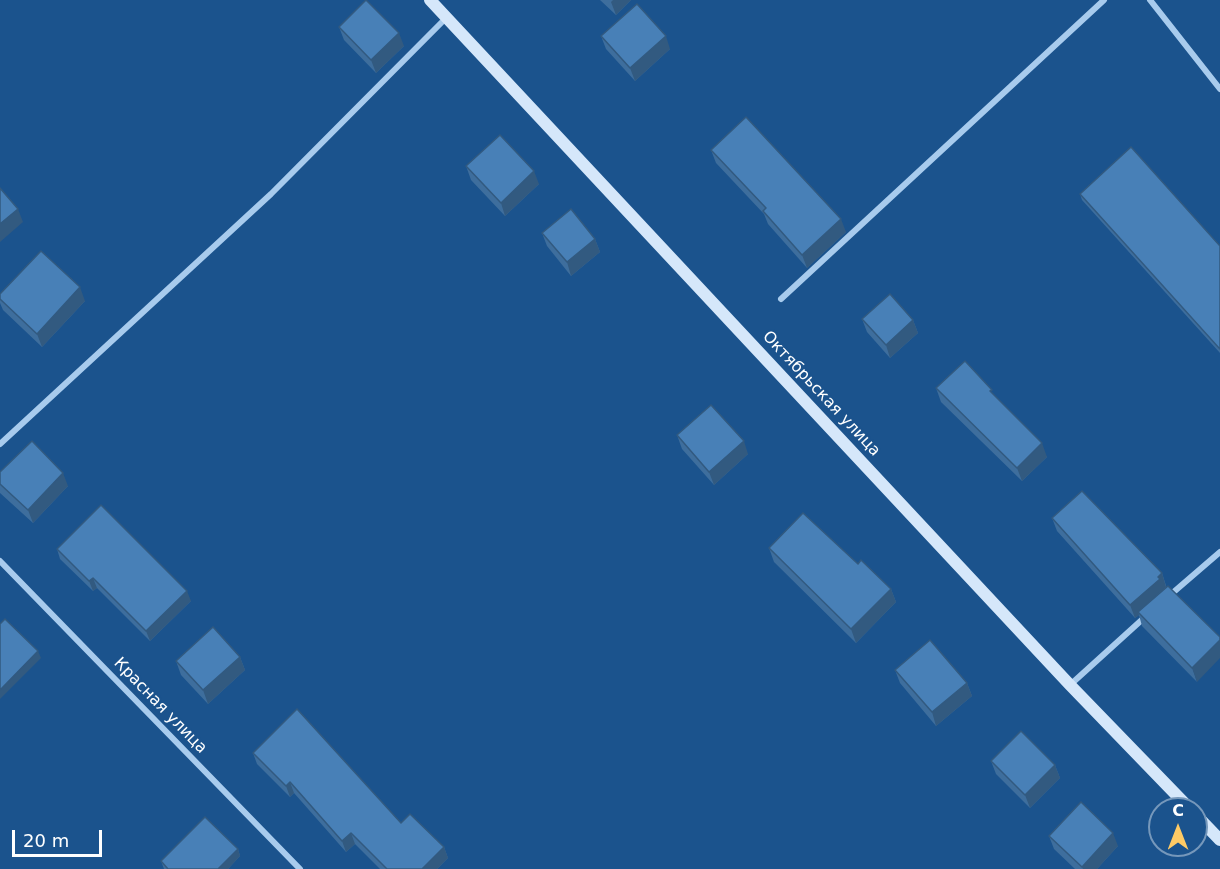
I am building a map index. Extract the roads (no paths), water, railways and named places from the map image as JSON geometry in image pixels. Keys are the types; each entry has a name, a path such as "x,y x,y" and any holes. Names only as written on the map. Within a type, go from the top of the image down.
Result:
{"main road":[{"name":"Октябрьская улица","path":"430,0 1070,685 1178,797"},
{"path":"1208,828 1220,840"}],"street":[{"path":"781,299 1104,0"},
{"path":"1150,0 1220,89"},
{"path":"0,444 271,194 446,18"},
{"path":"1159,605 1220,552"},
{"name":"Красная улица","path":"0,561 300,869"},
{"path":"1070,685 1150,612"}]}
